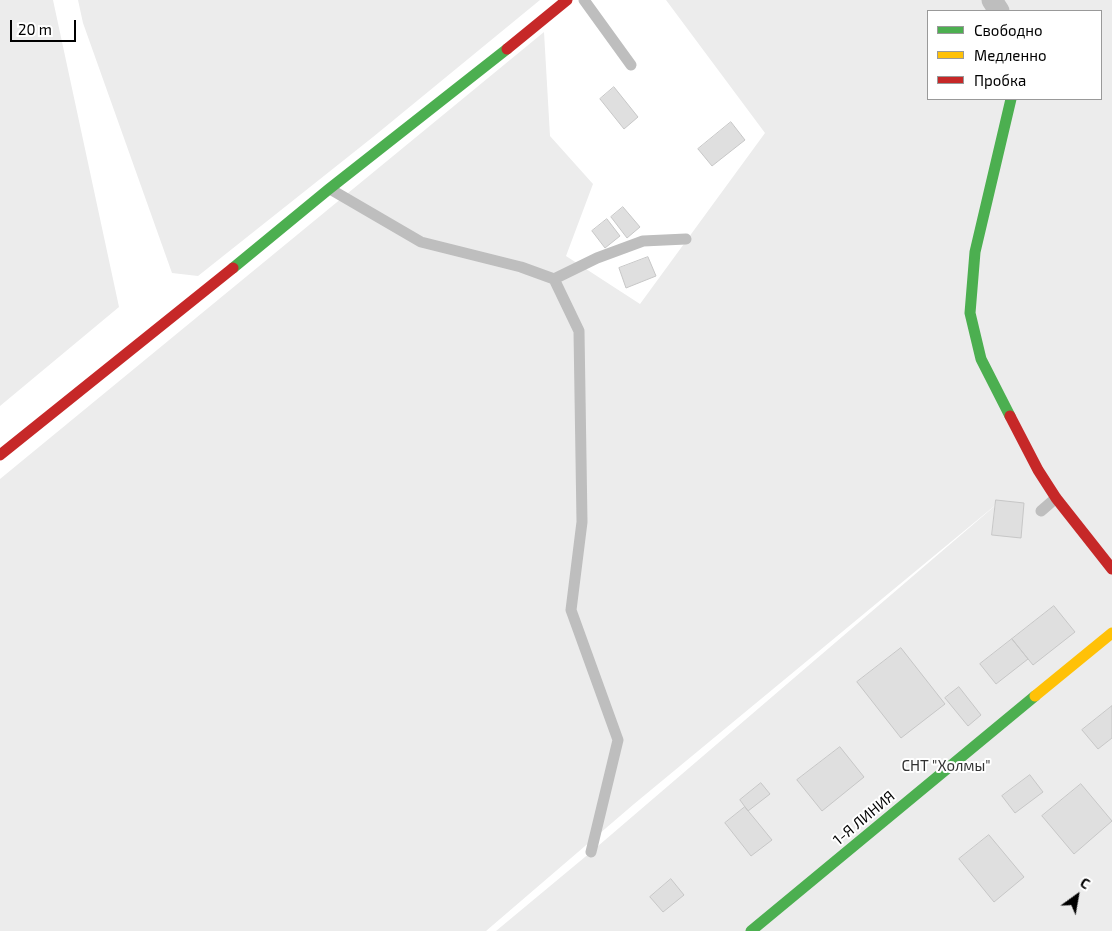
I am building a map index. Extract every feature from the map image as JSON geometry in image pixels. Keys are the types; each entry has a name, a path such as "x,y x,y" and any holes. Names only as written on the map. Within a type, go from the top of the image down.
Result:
{"street":[{"path":"0,455 187,306 329,188 478,72 566,0"},
{"path":"1010,100 975,252 970,313 981,358 1038,470 1056,498 1112,569"},
{"name":"1-Я ЛИНИЯ","path":"751,931 1112,633"}],"lane":[{"path":"584,0 631,65"},
{"path":"329,188 420,242 521,267 554,278 597,258 643,240 686,239"},
{"path":"554,278 579,332 582,522 571,610 618,740 591,852"},
{"path":"1041,511 1056,498"}],"green space":[{"path":"0,0 53,0 119,307 0,406"},
{"path":"78,0 540,0 373,137 198,276 172,273 83,23"},
{"name":"СНТ \"Холмы\"","path":"666,0 1112,0 1112,931 496,931 591,852 1004,498 634,804 486,931 0,931 0,479 544,32 550,136 593,184 566,256 640,304 765,133"}],"building":[{"path":"614,87 638,117 624,129 600,99"},
{"path":"731,122 745,140 712,166 698,149"},
{"path":"623,207 640,227 627,238 611,217"},
{"path":"607,219 620,236 605,248 592,231"},
{"path":"648,257 656,276 626,288 619,268"},
{"path":"996,500 1024,503 1021,538 992,535"},
{"path":"1054,606 1075,632 1033,665 1012,639"},
{"path":"1012,639 1028,659 996,684 980,664"},
{"path":"901,648 945,704 901,738 857,682"},
{"path":"959,687 981,715 968,726 945,698"},
{"path":"1112,706 1112,738 1098,749 1082,730"},
{"path":"840,747 864,777 822,811 797,780"},
{"path":"1030,775 1043,792 1015,813 1002,796"},
{"path":"761,783 770,794 748,811 740,800"},
{"path":"1081,784 1112,821 1074,854 1042,816"},
{"path":"745,807 772,840 751,856 725,823"},
{"path":"989,835 1024,877 994,902 959,859"},
{"path":"671,879 684,895 663,912 650,897"}],"traffic: fast":[{"path":"233,268 329,189 507,49"},
{"path":"1010,416 981,359 970,313 975,252 1011,100"},
{"path":"751,931 1035,696"}],"traffic: slow":[{"path":"1035,696 1112,633"}],"traffic: jam":[{"path":"507,49 567,0"},
{"path":"0,455 233,268"},
{"path":"1010,416 1038,470 1056,498 1112,569"}]}
